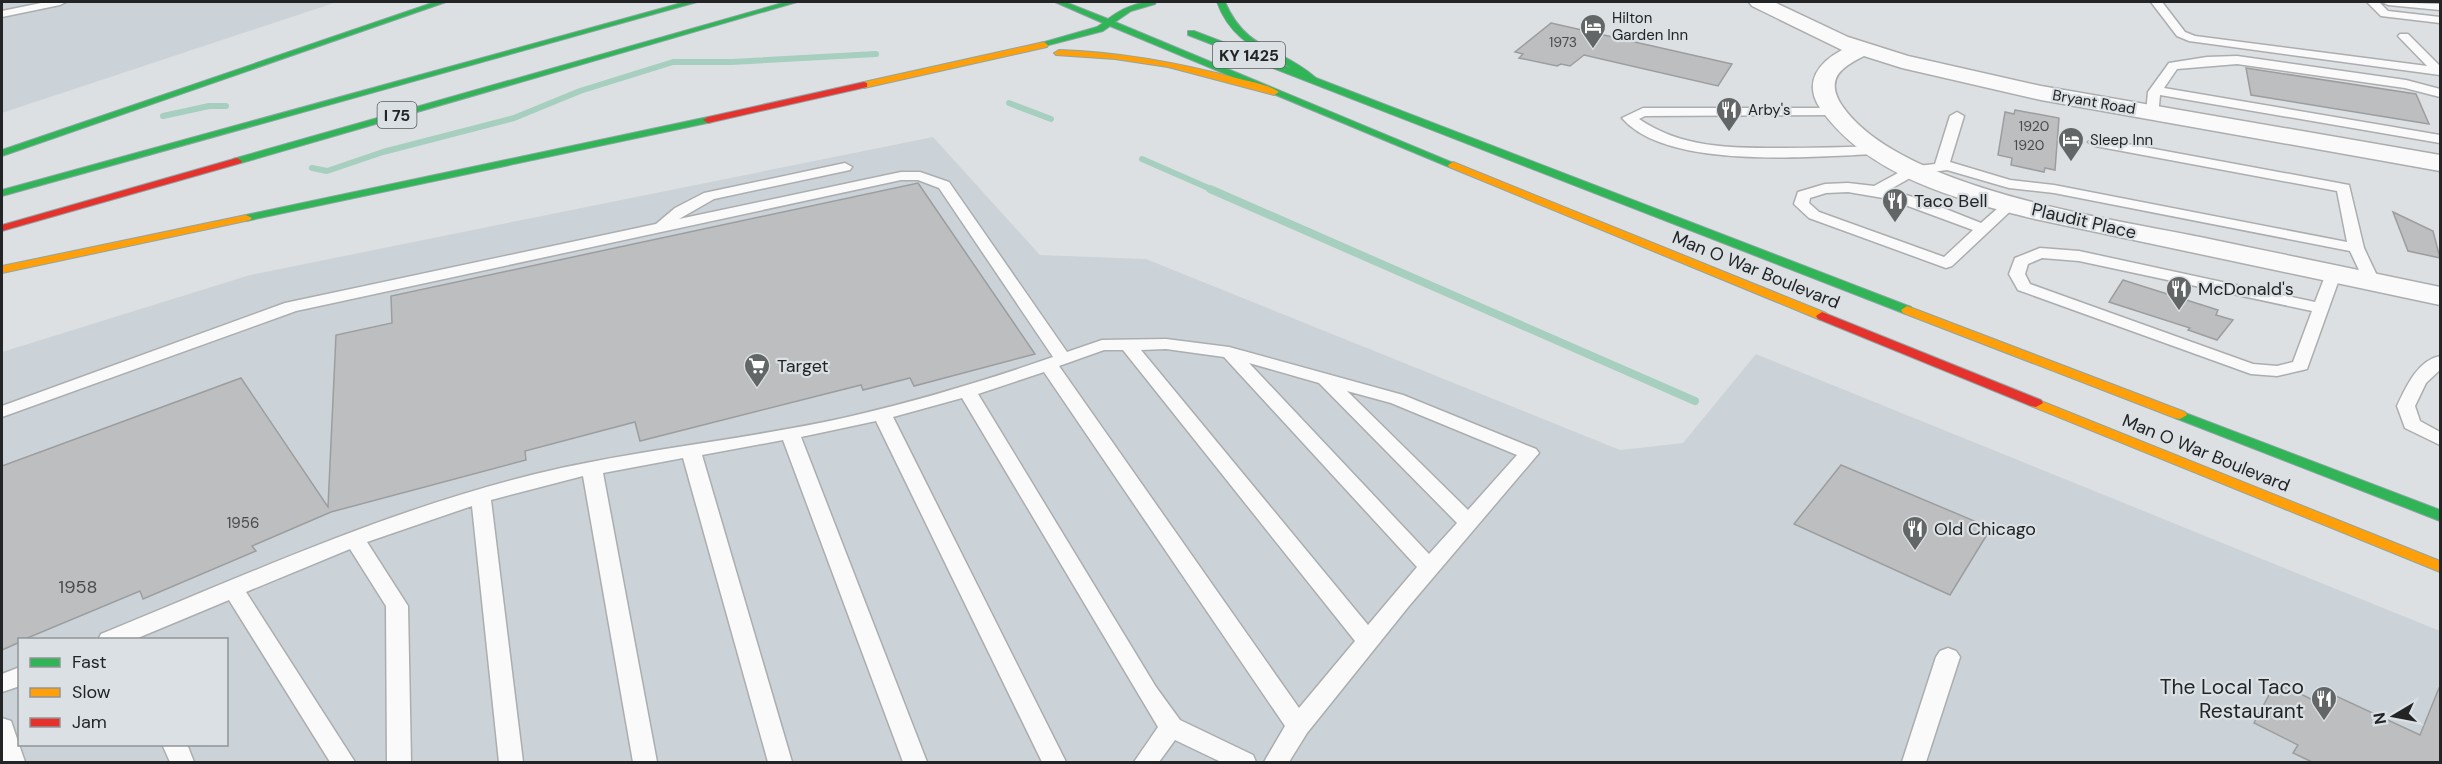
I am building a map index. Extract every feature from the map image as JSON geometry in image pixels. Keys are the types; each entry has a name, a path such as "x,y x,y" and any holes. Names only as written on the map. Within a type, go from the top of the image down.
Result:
{"main road":[{"path":"2,153 442,2"},
{"path":"537,44 677,2"},
{"name":"I 75","path":"2,193 693,2"},
{"name":"I 75","path":"2,228 794,2"},
{"name":"Man O War Boulevard","path":"1059,2 1336,118 2440,567"},
{"path":"1108,2 1155,20"},
{"path":"2,270 1078,37 1100,29 1128,9 1152,2"},
{"path":"1221,2 1222,13 1242,37 1294,64 1312,79"},
{"name":"Man O War Boulevard","path":"1178,28 2440,516"},
{"path":"924,72 1040,54 1082,52 1128,54 1176,62 1274,92"},
{"path":"2290,507 2440,580"}],"street":[{"name":"Bryant Road","path":"1759,2 1810,28 1861,49 1997,83 2440,164"},
{"name":"Plaudit Place","path":"1861,49 1830,67 1824,76 1826,98 1833,112 1845,126 1878,150 1914,170 1980,196 2011,204 2116,229 2440,296"}],"lane":[{"path":"2,14 60,2"},
{"path":"2157,2 2181,34 2193,39 2440,71"},
{"path":"2373,2 2385,14 2440,20"},
{"path":"2388,2 2440,7"},
{"path":"2404,36 2440,71"},
{"path":"2153,113 2156,90 2173,66 2207,61 2236,60 2406,84 2440,93"},
{"path":"2156,90 2440,139"},
{"path":"1833,112 1643,112 1629,118 1642,129 1690,148 1726,153 1878,150"},
{"path":"1878,190 1914,170 1941,168 1957,116"},
{"path":"2095,142 2344,188 2356,248 2372,282"},
{"path":"1942,164 2009,184 2054,189 2356,248"},
{"path":"659,228 680,211 709,196 845,167"},
{"path":"2,412 291,307 901,176 920,176 944,185 1055,362 1298,726"},
{"path":"1983,229 1878,190 1853,187 1819,188 1803,195 1801,204 1814,215 1946,263 2011,204"},
{"path":"2321,308 2079,256 2040,254 2021,261 2017,274 2024,287 2251,369 2277,371 2301,364 2321,308 2333,273"},
{"path":"119,638 355,540 481,496 561,474 882,414 967,391 1102,345 1166,344 1229,352 1397,399 1529,453 1298,726 1276,762"},
{"path":"1128,345 1368,641"},
{"path":"1229,352 1430,568"},
{"path":"2440,361 2418,380 2406,406 2412,424 2440,439"},
{"path":"1325,379 1469,523"},
{"path":"967,391 1148,693 1171,727 1244,762"},
{"path":"882,414 1054,762"},
{"path":"790,433 915,762"},
{"path":"691,451 780,762"},
{"path":"592,469 645,762"},
{"path":"481,496 506,761"},
{"path":"355,540 397,606 399,762"},
{"path":"233,589 343,762"},
{"path":"1914,762 1948,657"},
{"path":"2,683 18,677"},
{"path":"1146,762 1171,727"},
{"path":"2,728 13,762"},
{"path":"175,746 182,762"}],"shaded area":[{"path":"2,2 337,2 2,113"},
{"path":"933,137 1040,255 1146,259 1620,450 1683,443 1756,354 2440,631 2440,762 2,762 2,352 250,275"}],"building":[{"name":"Hilton Garden Inn","path":"1551,23 1732,64 1718,86 1584,55 1570,66 1561,64 1557,66 1519,58 1523,54 1515,52"},
{"path":"2246,68 2416,94 2429,124 2251,95"},
{"path":"2015,110 2059,118 2055,170 2045,168 2044,172 2011,165 2012,158 1998,155 2005,112 2014,114"},
{"path":"918,183 1035,354 914,386 910,378 863,390 861,385 640,441 635,422 525,451 526,460 331,512 252,546 256,551 143,599 140,591 27,638 18,638 18,643 2,650 2,466 241,378 328,507 336,335 392,323 391,296"},
{"path":"2393,212 2433,231 2440,258 2408,251"},
{"name":"McDonald's","path":"2123,280 2218,310 2216,315 2233,320 2217,340 2188,330 2190,328 2109,302"},
{"name":"Old Chicago","path":"1841,465 1991,528 1950,595 1794,524"},
{"name":"The Local Taco Restaurant","path":"2276,682 2317,702 2323,690 2420,735 2440,688 2440,762 2312,762 2293,753 2298,745 2254,723"}],"waterway":[{"path":"312,168 327,171 383,152 514,118 580,91 673,62 732,62 876,54"},
{"path":"1009,103 1051,119"},
{"path":"163,116 209,106 226,106"},
{"path":"1142,159 1213,190"},
{"path":"1210,189 1695,401"}],"traffic: fast":[{"path":"2,153 442,2"},
{"path":"2,193 693,2"},
{"path":"237,161 793,2"},
{"path":"1059,2 1453,165"},
{"path":"1044,45 1100,29 1128,9 1152,2"},
{"path":"1221,2 1227,17 1246,39 1312,79"},
{"path":"1191,33 1907,310"},
{"path":"246,218 708,120"},
{"path":"2180,415 2440,516"}],"traffic: slow":[{"path":"864,85 1044,45"},
{"path":"1059,53 1115,56 1168,64 1274,92"},
{"path":"1453,165 1822,316"},
{"path":"2,270 246,218"},
{"path":"1907,310 2180,415"},
{"path":"2036,403 2440,567"}],"traffic: jam":[{"path":"708,120 864,85"},
{"path":"2,228 237,161"},
{"path":"1822,316 2036,403"}],"place":[{"name":"Hilton Garden Inn","path":"1593,50"},
{"name":"Arby's","path":"1729,133"},
{"name":"Sleep Inn","path":"2071,163"},
{"name":"Taco Bell","path":"1895,224"},
{"name":"McDonald's","path":"2179,312"},
{"name":"Target","path":"757,389"},
{"name":"Old Chicago","path":"1915,552"},
{"name":"The Local Taco Restaurant","path":"2324,722"}]}
